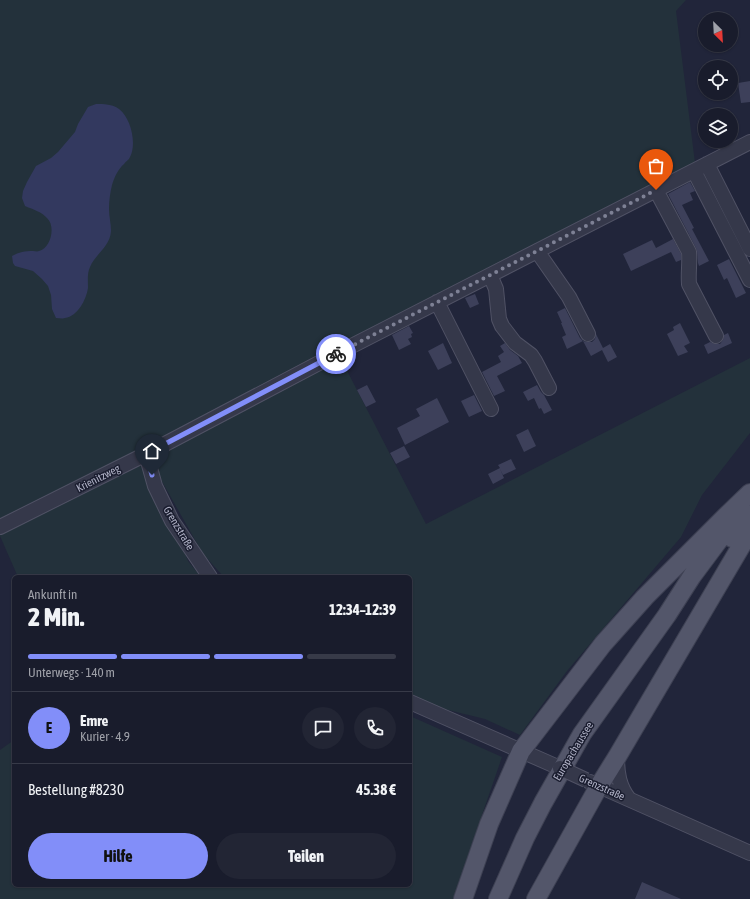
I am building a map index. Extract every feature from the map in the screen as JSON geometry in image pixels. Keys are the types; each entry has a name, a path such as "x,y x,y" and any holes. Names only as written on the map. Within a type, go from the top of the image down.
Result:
{"main road":[{"path":"463,899 489,824 529,755 603,644 645,597 720,521 750,493"},
{"name":"Europachaussee","path":"498,899 525,838 582,734 667,615 692,576 750,498"},
{"name":"Europachaussee","path":"667,615 698,580 750,515"},
{"path":"536,899 593,783 617,757 750,531"}],"street":[{"name":"Krienitzweg","path":"0,527 146,454 750,142"},
{"path":"707,164 750,249"},
{"path":"694,171 750,280"},
{"path":"656,190 689,252 689,284 716,336"},
{"path":"537,251 569,298 588,334"},
{"path":"490,275 496,289 499,319 502,326 515,343 535,361 549,388"},
{"path":"438,302 491,409"},
{"name":"Grenzstraße","path":"146,454 155,486 172,521 209,575"},
{"name":"Grenzstraße","path":"412,703 750,852"},
{"path":"617,757 620,783 629,799"}],"shaded area":[{"path":"0,0 686,0 676,11 695,163 340,357 426,524 750,358 750,433 702,495 681,537 567,671 520,735 485,719 444,709 412,696 412,575 222,575 203,554 147,455 188,561 199,575 17,575 0,536"},
{"path":"412,717 502,757 453,899 0,899 0,750 12,741 12,887 412,887"}],"water":[{"path":"96,104 114,106 127,118 133,138 132,152 129,159 118,171 113,182 109,203 110,237 89,269 88,288 81,307 70,317 56,318 52,309 51,295 48,286 33,271 15,266 13,263 12,256 22,252 38,251 47,246 52,231 50,222 47,218 37,211 25,206 22,198 23,191 36,166 51,158 58,152 75,132 88,107"}],"building":[{"path":"750,81 750,102 741,103 738,83"},
{"path":"690,182 695,191 690,193 693,200 682,205 694,228 692,229 709,261 699,266 696,248 668,194"},
{"path":"673,239 681,254 681,260 676,262 671,252 631,271 623,254 652,240 656,248"},
{"path":"729,259 746,293 736,298 727,278 724,280 717,265"},
{"path":"475,294 479,304 470,308 465,298"},
{"path":"565,308 583,341 567,349 562,337 566,335 557,312"},
{"path":"680,323 690,343 684,346 688,352 678,356 667,334 674,330 673,327"},
{"path":"409,326 413,333 411,334 412,337 408,339 411,344 399,350 392,335"},
{"path":"728,333 732,343 708,354 704,345 710,342 720,344 724,335"},
{"path":"596,334 603,348 610,344 617,357 608,362 602,350 591,356 583,341 592,342 595,339"},
{"path":"443,343 452,363 438,370 428,351"},
{"path":"505,343 510,350 518,356 522,363 497,376 505,391 494,396 482,372 501,362 498,356 504,352 500,346"},
{"path":"367,385 376,402 366,407 357,390"},
{"path":"537,385 552,410 544,414 541,408 539,409 534,398 528,401 523,392"},
{"path":"474,395 482,411 469,417 461,401"},
{"path":"437,398 449,422 405,445 397,428 420,416 416,409"},
{"path":"528,429 536,446 524,452 516,435"},
{"path":"404,446 410,457 396,464 390,453"},
{"path":"511,459 516,469 503,475 500,469 504,478 493,484 488,474 500,468 498,465"},
{"path":"642,882 681,899 635,899"}],"way so far":[{"path":"336,354 656,190"}],"route":[{"path":"152,475 146,454 336,354"}]}
